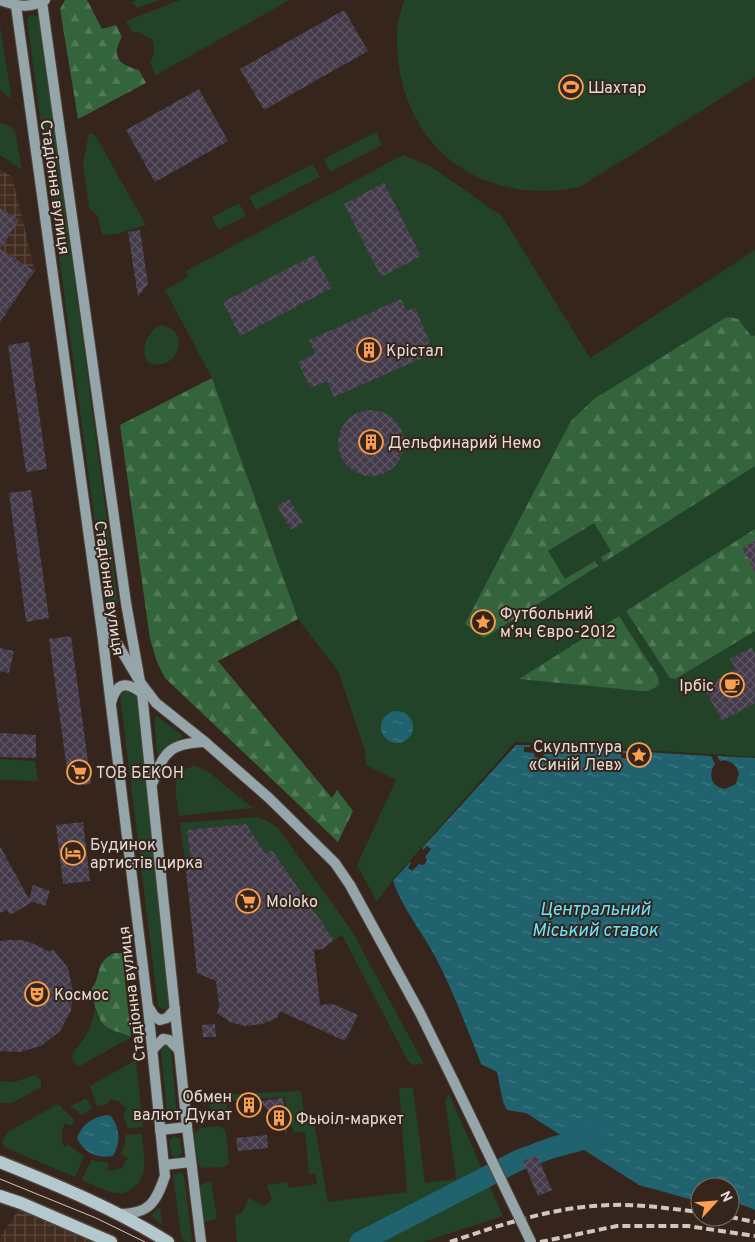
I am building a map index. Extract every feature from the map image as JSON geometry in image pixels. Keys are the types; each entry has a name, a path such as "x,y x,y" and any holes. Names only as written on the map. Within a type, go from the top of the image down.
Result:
{"main road":[{"path":"0,1162 118,1214 168,1242"},
{"path":"0,1196 21,1203 110,1242"}],"street":[{"name":"Стадіонна вулиця","path":"0,0 16,6 26,6 44,1 126,603 141,687 187,1127 201,1242"},
{"name":"Стадіонна вулиця","path":"16,6 99,612 153,1049 165,1170"},
{"path":"99,612 141,687 156,703 270,798 335,863 350,885 420,1013 531,1242"},
{"path":"110,706 117,689 127,684 141,687"},
{"path":"152,785 158,764 163,756 186,743 205,742"},
{"path":"148,1008 160,1020 167,1018 175,1009"},
{"path":"153,1049 163,1039 174,1043 179,1050"},
{"path":"160,1130 187,1127"},
{"path":"118,1214 132,1214 150,1206 158,1196 165,1170 191,1162"}],"shaded area":[{"path":"0,169 12,177 35,271 0,323"},
{"path":"19,1209 94,1242 0,1242 0,1237"}],"green space":[{"path":"65,0 87,0 102,29 116,25 122,37 117,50 119,59 127,66 139,70 146,83 78,119 60,9"},
{"path":"136,0 160,0 138,8 131,3"},
{"path":"180,0 288,1 156,75 150,63 154,51 152,39 138,32 132,32 126,21"},
{"name":"Шахтар","path":"404,0 755,0 755,77 583,185 547,191 513,188 486,180 463,169 442,153 426,134 413,112 404,87 398,61 397,29"},
{"path":"33,15 39,17 40,21 118,602 116,606 111,608 106,603 27,20"},
{"path":"0,26 11,96 9,98 0,90"},
{"path":"0,122 12,127 16,135 22,170 0,155"},
{"path":"376,132 382,145 330,172 324,159"},
{"path":"89,133 95,135 146,225 117,234 102,235 98,216 89,208 83,163"},
{"path":"403,155 430,166 502,216 590,358 755,250 755,757 515,742 392,881 377,902 357,865 396,780 366,765 365,750 338,671 298,619 212,378 165,290 188,277 186,271"},
{"path":"313,164 320,177 256,210 249,197"},
{"path":"239,203 246,216 218,230 212,217"},
{"path":"725,318 738,319 752,337 755,335 755,466 604,562 601,557 611,551 594,523 548,551 565,579 595,561 598,566 484,638 465,624 571,421 594,399"},
{"path":"161,325 171,329 177,335 179,343 173,358 166,363 157,365 147,362 144,351 149,336"},
{"path":"212,378 298,619 218,661 332,798 337,790 353,811 338,842 165,678 157,662 150,639 120,425"},
{"path":"755,529 755,631 676,679 670,678 626,611"},
{"path":"619,616 658,677 659,684 656,687 648,691 641,691 519,679"},
{"path":"130,690 137,697 169,1005 165,1010 158,1005 120,696 124,691"},
{"path":"157,716 183,737 169,745 159,754 157,753 154,719"},
{"path":"0,759 35,761 38,781 0,780"},
{"path":"195,766 207,771 253,808 179,816 176,792 177,778 186,769"},
{"path":"256,817 266,820 278,828 352,931 424,1064 413,1065 407,1059 342,935 334,940 272,850 266,854 246,824 187,830 191,862 185,862 180,823"},
{"path":"114,953 122,953 131,1037 105,1026 96,1010 91,990 103,961"},
{"path":"95,1009 98,1019 118,1032 131,1037 78,1066 72,1059 72,1056 88,1032"},
{"path":"166,1045 170,1047 171,1051 177,1114 176,1118 172,1119 167,1115 161,1050"},
{"path":"136,1060 143,1127 128,1128 123,1114 127,1110 120,1102 111,1099 107,1104 97,1106 90,1086"},
{"path":"35,1075 41,1080 41,1087 12,1103 0,1103 0,1081 14,1082"},
{"path":"399,1088 413,1088 425,1183 456,1179 445,1100 449,1094 503,1216 423,1242 237,1242 235,1216 242,1213 249,1198 264,1206 272,1200 267,1185 287,1182 289,1188 317,1184 315,1173 309,1174 305,1132 294,1133 292,1126 288,1126 285,1097 227,1101 225,1115 211,1118 208,1095 301,1091 305,1121 314,1122 328,1202 407,1192"},
{"path":"86,1098 92,1108 81,1115 71,1106"},
{"path":"58,1104 75,1120 71,1126 65,1123 62,1135 64,1147 69,1145 84,1157 75,1177 4,1147 3,1143 8,1132"},
{"path":"218,1126 223,1128 226,1133 229,1164 223,1167 202,1168 198,1163 194,1134 200,1128"},
{"path":"142,1134 144,1165 141,1179 137,1185 126,1192 117,1193 107,1191 82,1180 91,1160 108,1163 108,1171 122,1168 128,1158 121,1154 125,1144 125,1135"},
{"path":"174,1136 180,1139 182,1154 177,1157 171,1154 169,1140"},
{"path":"180,1172 184,1176 192,1238 190,1242 183,1241 181,1235 173,1175"},
{"path":"211,1181 217,1218 206,1222 204,1220 200,1186"},
{"path":"160,1207 162,1225 150,1216"}],"water":[{"path":"397,711 403,712 408,716 412,721 412,733 408,738 403,742 397,743 391,742 386,738 382,733 381,727 382,721 386,716 391,712"},
{"name":"Центральний Міський ставок","path":"516,745 530,745 530,747 524,747 524,752 534,753 535,757 538,758 544,754 553,754 554,749 548,748 548,746 627,751 627,753 621,753 621,758 631,759 635,764 639,763 640,760 650,760 651,754 645,754 645,752 711,756 715,764 711,772 712,780 717,786 725,789 736,784 739,773 732,763 720,761 717,756 755,758 755,1210 740,1204 740,1177 690,1177 690,1199 639,1185 526,1113 507,1110 503,1102 497,1072 481,1064 444,974 402,902 393,881 410,862 408,868 412,871 419,864 425,864 427,860 425,857 431,849 427,846 423,850 422,848"},
{"path":"111,1116 118,1131 116,1151 113,1156 96,1156 83,1148 77,1138 89,1122 97,1117"}],"building":[{"path":"344,10 368,51 264,110 240,69"},
{"path":"199,89 228,141 155,182 126,130"},
{"path":"384,183 421,256 381,277 344,204"},
{"path":"0,208 19,220 0,249"},
{"path":"140,230 148,284 138,297 128,232"},
{"path":"0,249 34,271 0,321"},
{"path":"314,255 332,288 240,336 223,302"},
{"name":"Крістал","path":"401,299 407,311 415,307 430,343 422,346 427,356 334,397 327,381 310,388 298,362 315,354 309,340"},
{"path":"29,342 47,469 26,472 8,345"},
{"name":"Дельфинарий Немо","path":"365,410 377,410 389,415 399,425 404,437 402,456 389,471 377,476 365,476 353,471 343,461 338,449 338,437 343,425 353,415"},
{"path":"31,490 49,618 26,622 9,493"},
{"path":"289,499 303,523 291,530 277,506"},
{"path":"755,541 755,572 742,548"},
{"path":"71,636 91,784 82,785 81,781 68,777 49,639"},
{"name":"Ірбіс","path":"752,647 755,653 755,703 722,721 704,688 736,669 730,659"},
{"path":"0,648 14,651 9,673 0,671"},
{"path":"0,733 36,735 36,758 0,757"},
{"name":"Будинок артистів цирка","path":"83,822 90,881 63,884 56,825"},
{"name":"Moloko","path":"246,824 266,854 272,850 334,940 323,949 314,950 320,1005 333,1004 358,1015 345,1041 280,1011 277,1018 262,1024 244,1026 230,1022 217,1013 219,1006 216,981 197,973 185,862 191,862 187,830"},
{"path":"0,846 29,899 33,885 50,891 45,906 30,901 31,903 10,915 7,910 0,913"},
{"name":"Космос","path":"10,940 32,943 50,952 53,949 68,968 73,991 71,1011 60,1031 41,1046 19,1052 0,1051 0,941"},
{"path":"215,1024 216,1037 203,1037 202,1025"},
{"name":"Фьюіл-маркет","path":"283,1098 287,1134 260,1101"},
{"name":"Обмен валют Дукат","path":"254,1099 255,1110 245,1111 244,1100"},
{"path":"267,1135 268,1148 238,1151 236,1138"},
{"path":"537,1155 552,1190 538,1196 523,1161"}],"waterway":[{"path":"360,1242 519,1160 551,1148 588,1138 597,1131"}],"tram line":[{"path":"0,1179 96,1218 145,1242"}],"railway":[{"path":"450,1242 530,1217 592,1206 635,1205 690,1211"},
{"path":"740,1219 755,1222"},
{"path":"540,1242 617,1226 688,1226 755,1236"}],"place":[{"name":"Шахтар","path":"571,87"},
{"name":"Крістал","path":"369,350"},
{"name":"Дельфинарий Немо","path":"371,442"},
{"name":"Футбольний мʼяч Євро-2012","path":"483,622"},
{"name":"Ірбіс","path":"732,685"},
{"name":"Скульптура «Синій Лев»","path":"639,755"},
{"name":"ТОВ БЕКОН","path":"79,772"},
{"name":"Будинок артистів цирка","path":"73,853"},
{"name":"Moloko","path":"248,901"},
{"name":"Космос","path":"37,994"},
{"name":"Обмен валют Дукат","path":"249,1105"},
{"name":"Фьюіл-маркет","path":"279,1118"}]}
